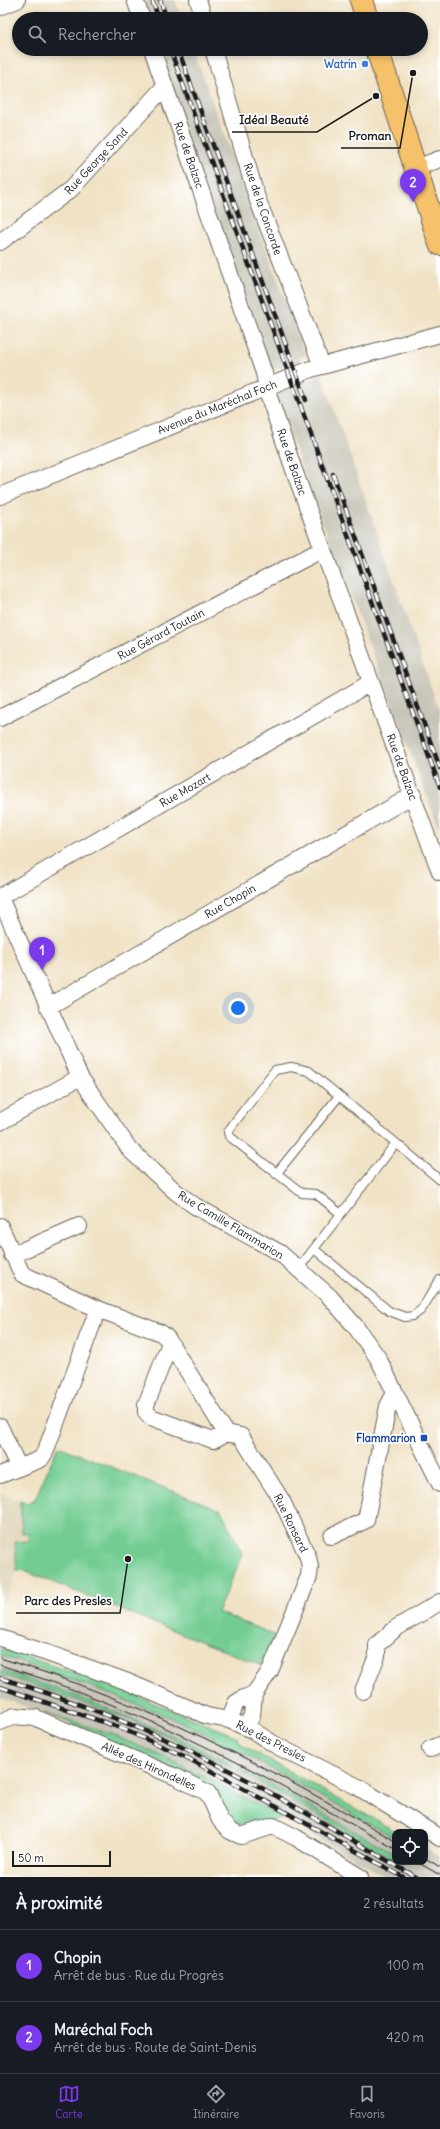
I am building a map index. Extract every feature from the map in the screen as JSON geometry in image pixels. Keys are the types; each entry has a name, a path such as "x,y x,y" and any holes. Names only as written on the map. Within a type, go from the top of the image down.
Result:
{"main road":[{"path":"361,0 365,12"},
{"path":"379,56 440,244"}],"street":[{"path":"0,7 17,0"},
{"path":"135,0 139,12"},
{"path":"198,0 202,12"},
{"name":"Rue de Balzac","path":"154,56 323,549 370,683 413,795 440,872"},
{"name":"Rue de la Concorde","path":"216,56 258,198 322,366"},
{"name":"Rue George Sand","path":"0,242 72,189 165,86"},
{"path":"416,168 440,160"},
{"name":"Avenue du Maréchal Foch","path":"0,496 322,366 440,334"},
{"name":"Rue Gérard Toutain","path":"0,718 323,549"},
{"name":"Rue Mozart","path":"0,898 370,683"},
{"name":"Rue Chopin","path":"48,1007 413,795"},
{"name":"Rue Camille Flammarion","path":"0,898 80,1077 130,1150 152,1172 196,1206 249,1234 280,1253 299,1268 329,1296 355,1326 378,1358 439,1480"},
{"path":"0,1122 80,1077"},
{"path":"0,1226 22,1274 98,1309 161,1333 170,1343 226,1433 212,1440 151,1417 146,1412 146,1405 170,1343"},
{"path":"12,1255 78,1226"},
{"path":"0,1475 41,1458 46,1450 98,1309"},
{"path":"332,1536 366,1520 388,1406 396,1393"},
{"path":"0,1427 19,1468"},
{"name":"Rue Ronsard","path":"226,1433 241,1436 282,1501 308,1557 310,1567 309,1576 278,1656 263,1683 254,1694 236,1703 229,1720"},
{"path":"363,1691 377,1656 377,1645 396,1628 440,1602"},
{"name":"Rue des Presles","path":"0,1638 47,1652 128,1682 207,1716 229,1720 245,1727 277,1746 358,1787 440,1838"},
{"path":"245,1727 252,1716 254,1694"},
{"name":"Allée des Hirondelles","path":"0,1722 15,1716 36,1718 67,1730 176,1777 208,1793 220,1820 230,1832 241,1836 272,1826 295,1837 360,1877"}],"lane":[{"path":"341,1214 316,1194 302,1193 229,1136 228,1132 234,1123 275,1070 291,1067 309,1071 440,1180"},
{"path":"276,1174 339,1096"},
{"path":"299,1268 396,1143"},
{"path":"314,1249 389,1311 396,1315 413,1316 422,1310 440,1280"}],"shaded area":[{"path":"139,0 175,0 179,12 143,12"},
{"path":"158,56 196,56 305,355 299,357 307,381 322,375 440,713 440,831 275,396 289,385 286,366 271,371"},
{"path":"0,1493 20,1501 22,1533 28,1532 29,1541 15,1542 17,1571 5,1601 0,1602"},
{"path":"0,1648 107,1684 236,1736 242,1745 392,1829 392,1865 428,1865 428,1850 440,1857 440,1877 386,1877 262,1806 175,1762 108,1733 0,1698"}],"green space":[{"path":"58,1446 221,1510 243,1555 217,1612 275,1635 262,1666 22,1570 17,1571 15,1542 29,1541 28,1533 22,1533 20,1501 27,1503 35,1499"},
{"path":"0,1648 107,1684 236,1736 242,1745 392,1829 392,1836 267,1766 184,1723 74,1680 0,1655"},
{"path":"0,1670 67,1692 188,1742 275,1787 392,1852 392,1858 275,1791 177,1740 102,1709 0,1674"},
{"path":"44,1712 108,1733 175,1762 286,1819 263,1821 247,1826 229,1822 202,1783"}],"tram line":[{"path":"0,1658 52,1675 154,1715 300,1787 392,1839"},
{"path":"0,1665 103,1701 203,1745 300,1795 392,1847"},
{"path":"428,1860 440,1867"},
{"path":"422,1865 440,1875"}],"railway":[{"path":"152,0 156,12"},
{"path":"160,0 164,12"},
{"path":"173,56 440,787"},
{"path":"181,56 306,400"},
{"path":"333,474 440,768"},
{"path":"0,1678 94,1710 186,1749 273,1794 416,1877"},
{"path":"0,1687 118,1727 184,1756 403,1877"}],"place":[{"name":"Watrin","path":"365,64"},
{"name":"Proman","path":"413,73"},
{"name":"Idéal Beauté","path":"376,96"},
{"name":"Maréchal Foch","path":"413,202"},
{"name":"Chopin","path":"42,970"},
{"name":"Flammarion","path":"424,1438"},
{"name":"Parc des Presles","path":"128,1559"}]}
